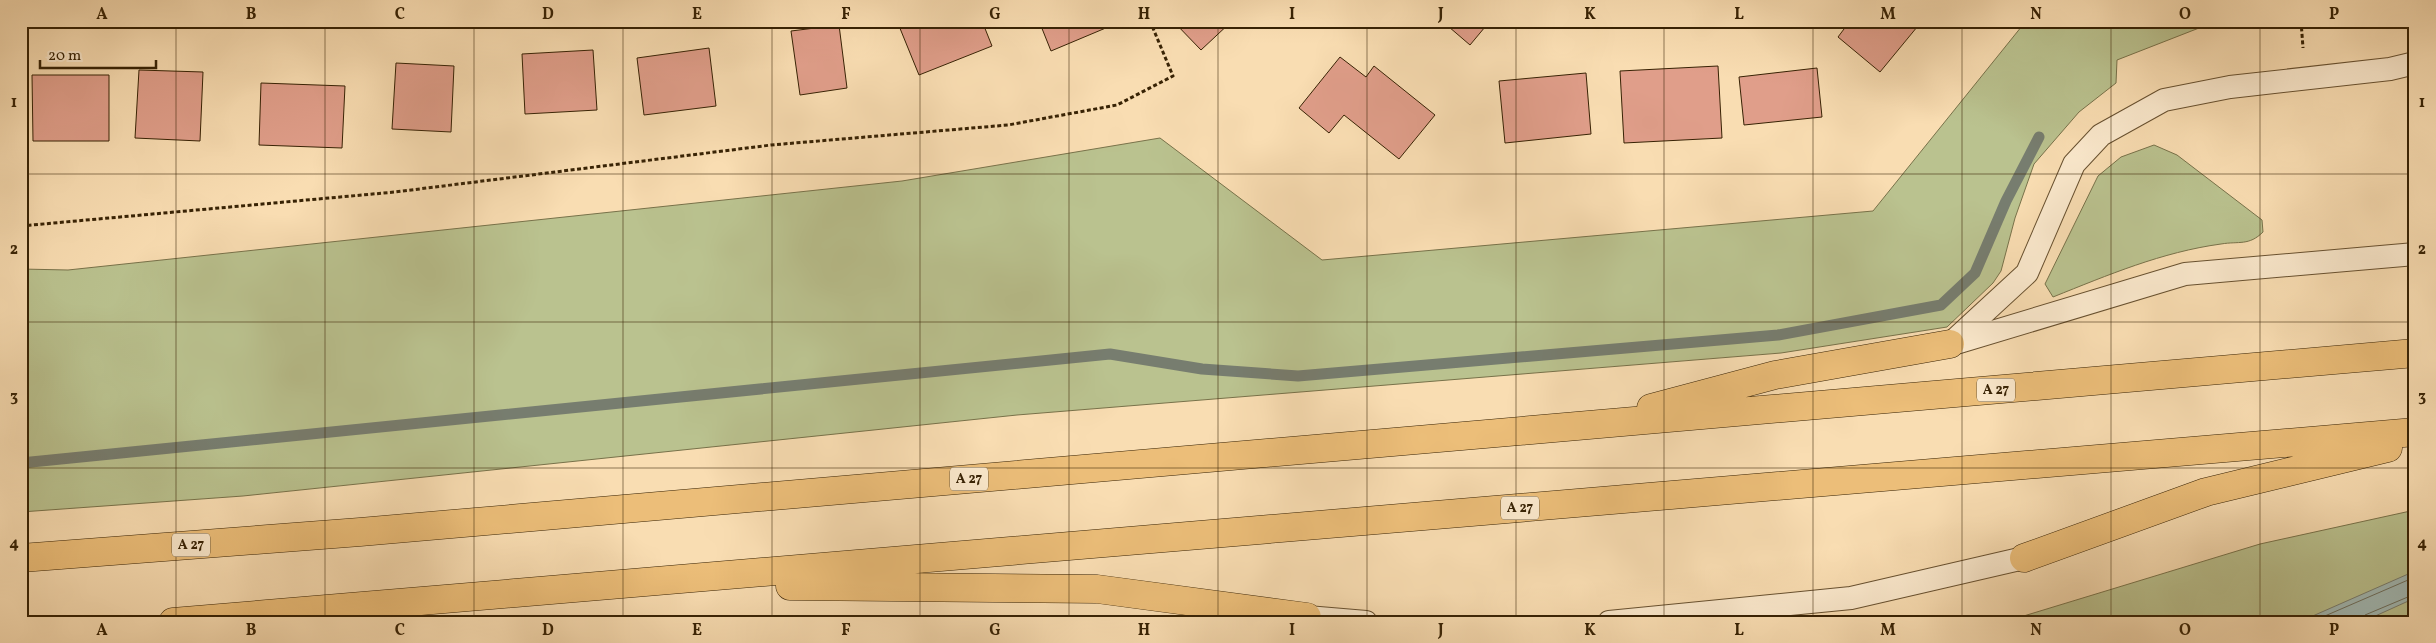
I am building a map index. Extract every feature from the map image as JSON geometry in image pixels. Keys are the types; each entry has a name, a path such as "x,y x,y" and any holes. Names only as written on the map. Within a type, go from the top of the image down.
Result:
{"highway":[{"path":"1577,427 1775,375 1950,344"},
{"name":"A 27","path":"21,558 360,532 2415,353"},
{"name":"A 27","path":"173,622 2415,432"},
{"path":"2024,558 2206,492 2415,441"},
{"path":"626,584 1097,589 1307,618"}],"lane":[{"path":"1950,344 2027,273 2074,164 2101,135 2164,100 2230,88 2390,69 2415,63"},
{"path":"1950,344 2185,274 2415,254"},
{"path":"1609,622 1851,598 2024,558"},
{"path":"1307,618 1366,622"}],"path":[{"path":"21,226 394,192 771,145 1008,125 1117,105 1173,76 1150,21"}],"green space":[{"path":"2026,21 2217,21 2117,60 2116,83 2079,112 2034,164 2015,218 2001,271 1993,283 1947,327 1781,353 1017,415 243,496 21,512 21,269 68,270 902,181 1160,138 1322,260 1873,211"},
{"path":"2154,145 2177,155 2262,220 2263,232 2253,239 2244,242 2199,248 2156,258 2053,297 2045,284 2098,176 2121,157"},
{"path":"2415,510 2415,622 2004,622 2260,544"},
{"path":"854,616 905,622 786,622"}],"water":[{"path":"2415,571 2415,598 2362,622 2299,622"}],"building":[{"path":"897,21 982,21 992,46 919,75"},
{"path":"1039,21 1120,21 1120,22 1051,51"},
{"path":"1173,21 1232,21 1201,50"},
{"path":"1442,21 1490,21 1470,45"},
{"path":"1850,21 1922,21 1880,72 1838,37"},
{"path":"1972,21 1986,21 1980,28"},
{"path":"839,25 847,88 800,95 791,31"},
{"path":"709,48 716,106 644,115 637,58"},
{"path":"593,50 597,110 525,114 522,54"},
{"path":"1340,57 1366,77 1374,66 1435,115 1399,159 1344,115 1329,133 1299,108"},
{"path":"396,63 454,66 451,132 392,129"},
{"path":"1718,66 1722,138 1624,143 1620,71"},
{"path":"1817,68 1822,117 1744,125 1739,77"},
{"path":"139,70 203,72 200,141 135,138"},
{"path":"1586,73 1591,134 1505,143 1499,81"},
{"path":"32,75 109,75 109,141 33,141"},
{"path":"261,83 345,86 342,148 259,145"}],"waterway":[{"path":"21,463 1110,354 1202,369 1298,376 1778,335 1941,305 1975,273 2006,201 2039,137"}]}
